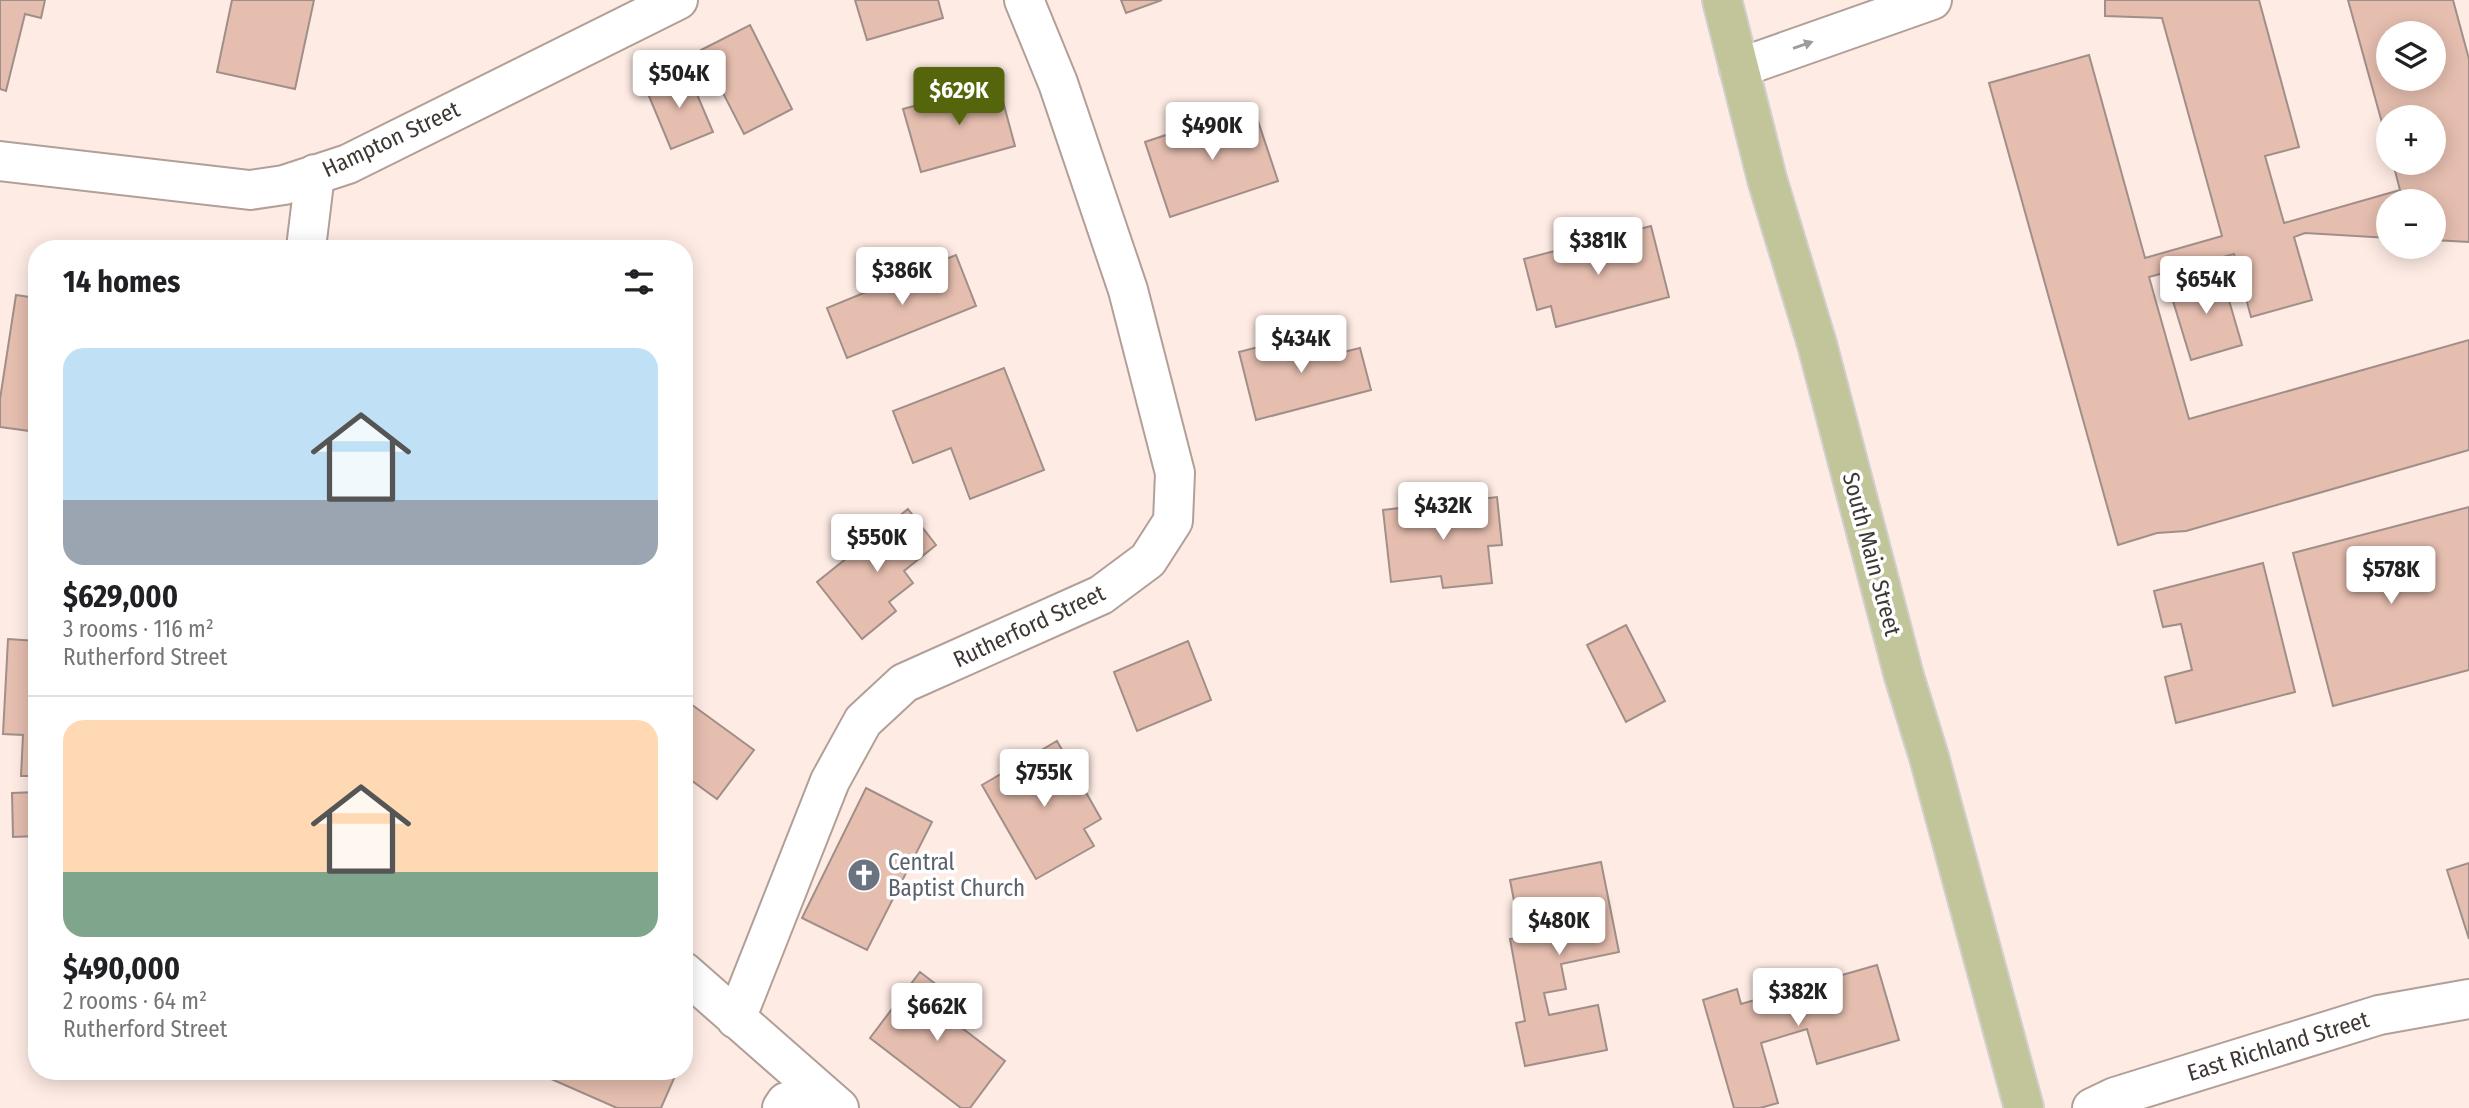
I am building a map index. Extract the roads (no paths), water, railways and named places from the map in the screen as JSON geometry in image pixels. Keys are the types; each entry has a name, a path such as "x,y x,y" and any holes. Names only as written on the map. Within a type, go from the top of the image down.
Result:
{"main road":[{"name":"South Main Street","path":"1722,0 1767,179 1817,344 1904,676 1930,757 2024,1108"}],"street":[{"name":"Hampton Street","path":"0,161 250,190 284,185 348,164 678,0"},
{"name":"Rutherford Street","path":"736,1019 830,781 863,721 904,683 1101,595 1148,560 1173,521 1175,473 1128,290 1058,83 1024,0"},
{"path":"1739,68 1932,0"},
{"path":"307,240 315,174"},
{"path":"693,980 828,1100"},
{"name":"East Richland Street","path":"2092,1108 2115,1097 2379,1015 2469,999"},
{"path":"782,1108 786,1102 828,1100"}],"place":[{"name":"Central Baptist Church","path":"864,875"}]}
